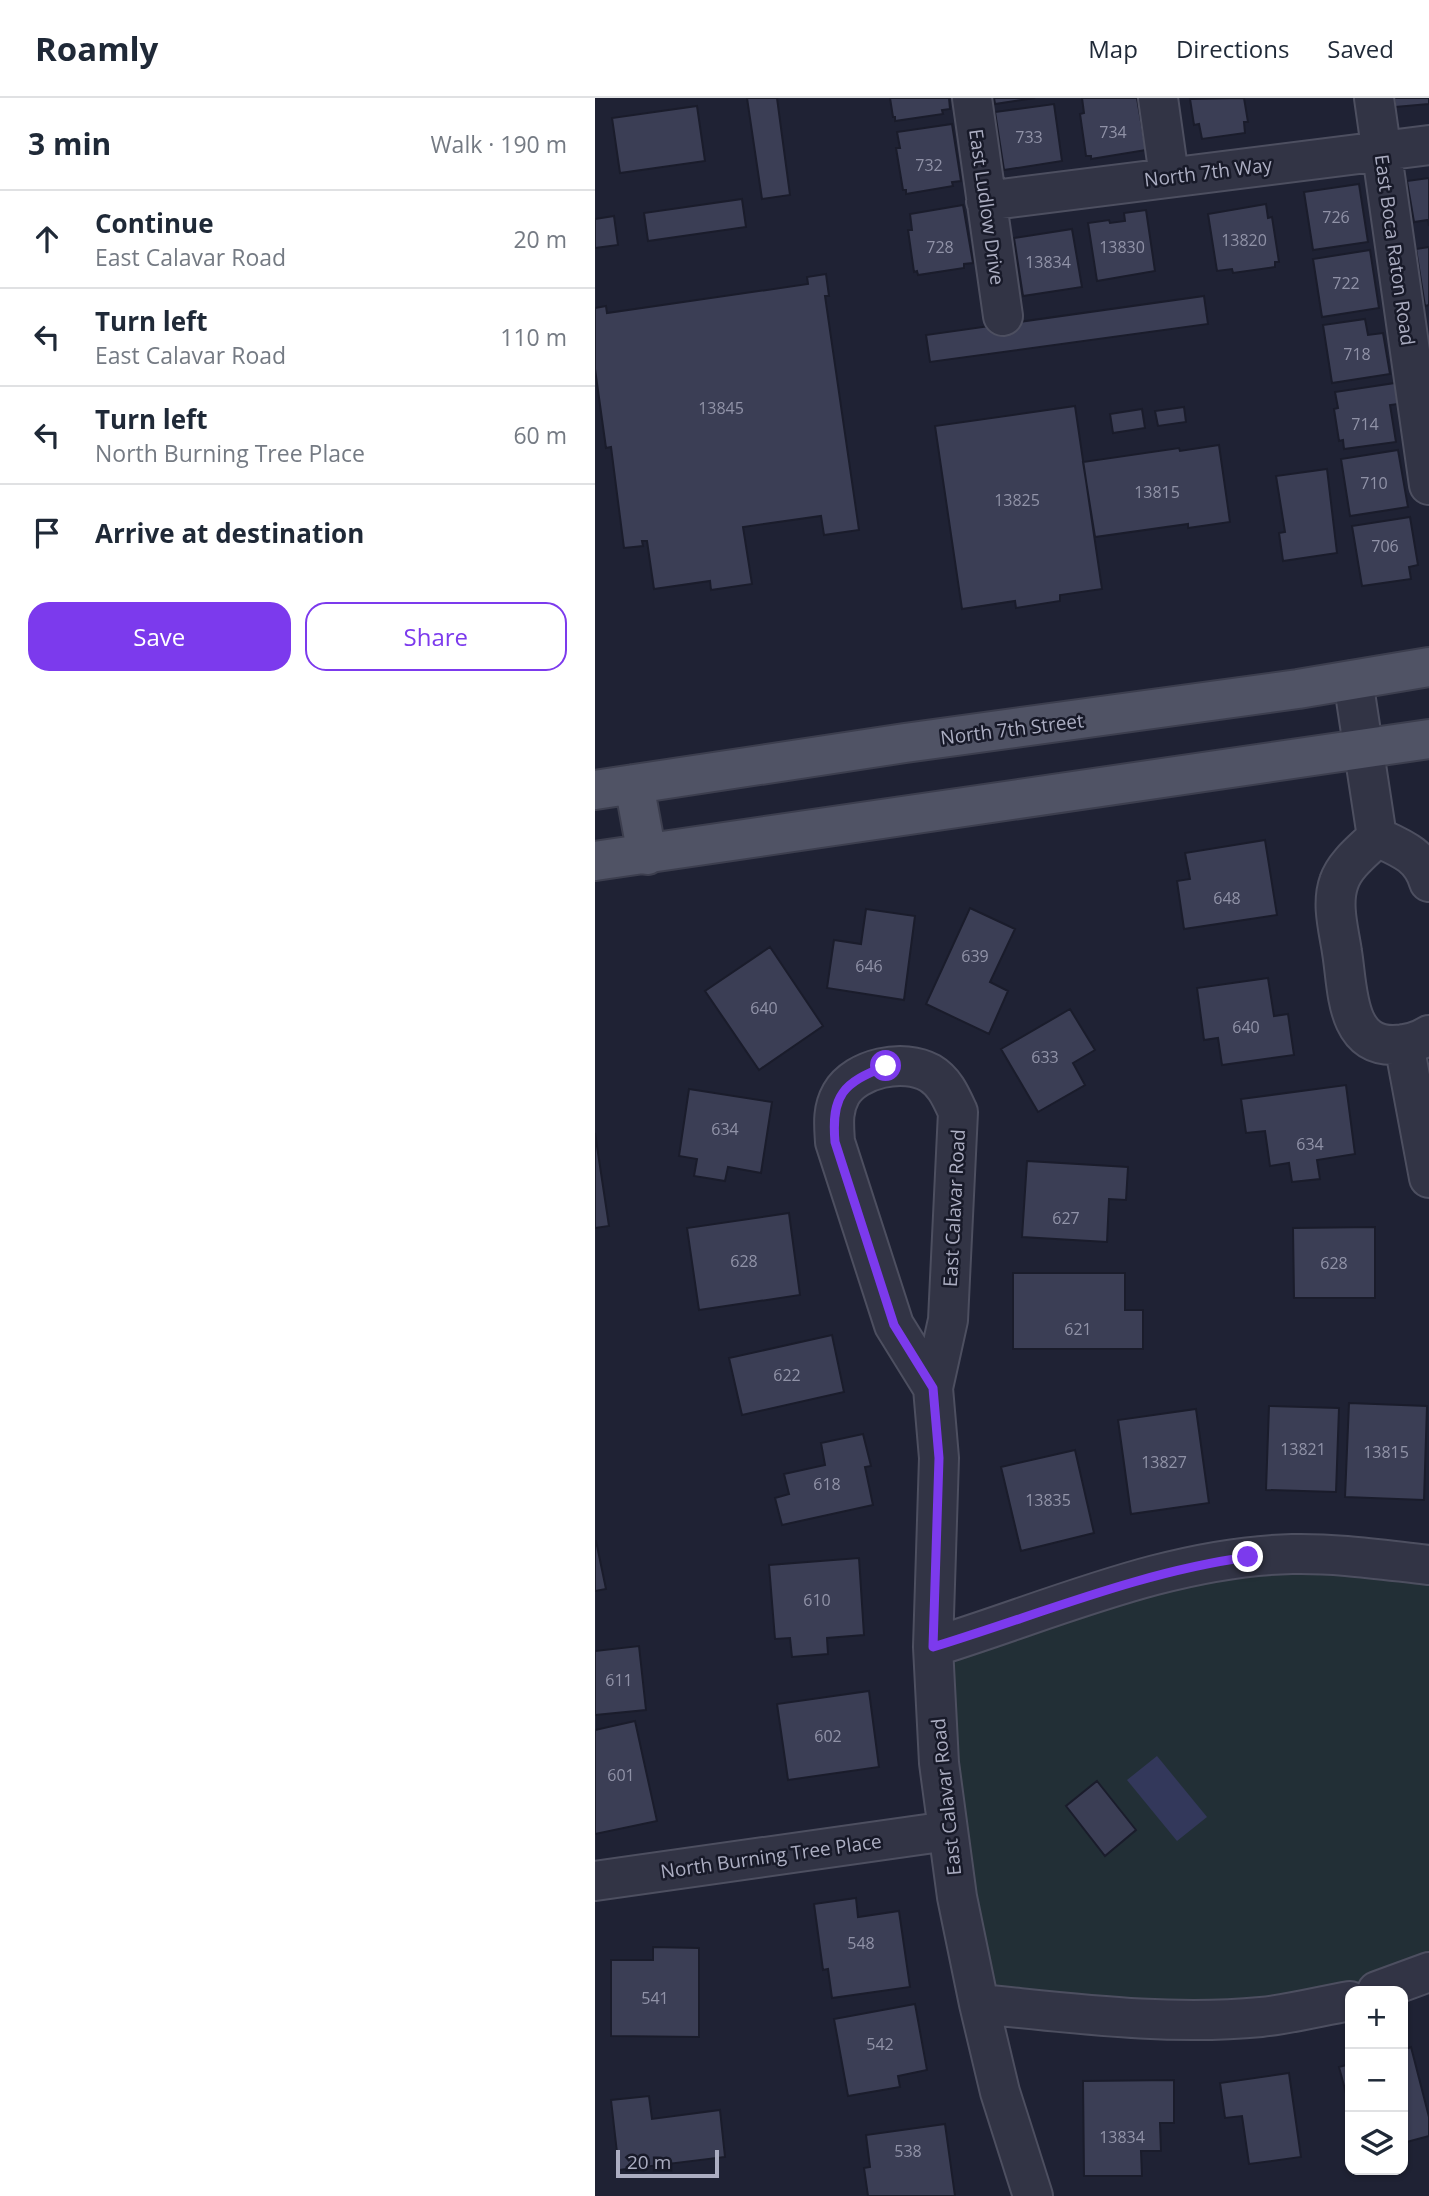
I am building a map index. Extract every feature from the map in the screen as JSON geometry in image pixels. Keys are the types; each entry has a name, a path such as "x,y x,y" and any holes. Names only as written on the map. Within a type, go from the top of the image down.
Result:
{"main road":[{"name":"North 7th Street","path":"595,790 905,743 1134,713 1429,667"},
{"path":"595,861 1429,739"},
{"path":"634,784 647,855"}],"street":[{"name":"East Ludlow Drive","path":"972,98 1003,316"},
{"path":"1158,98 1170,176"},
{"name":"East Boca Raton Road","path":"1374,98 1429,485"},
{"name":"North 7th Way","path":"986,201 1429,145"},
{"path":"1353,680 1377,837"},
{"path":"1377,837 1413,854 1425,869 1429,882"},
{"path":"1377,837 1351,863 1338,883 1336,909 1353,1021 1365,1037 1382,1045 1416,1039 1429,1178"},
{"name":"East Calavar Road","path":"933,1388 894,1325 835,1142 833,1117 841,1093 862,1075 886,1066 910,1066 930,1073 948,1089 958,1112 949,1320 933,1388 939,1458 933,1647 939,1763 957,1897 979,2004 1000,2092 1033,2196"},
{"path":"933,1647 1134,1581 1207,1563 1291,1554 1334,1554 1429,1566"},
{"name":"North Burning Tree Place","path":"595,1881 948,1831"},
{"path":"1391,1986 1429,1972"},
{"path":"979,2004 1115,2017 1196,2020 1260,2017 1345,2002"}],"shaded area":[{"path":"1429,1565 1429,1972 1391,1986 1345,1986 1345,2001 979,2004 933,1647 1134,1581"}],"water":[{"path":"1157,1756 1207,1817 1177,1841 1127,1780"}],"building":[{"path":"747,98 777,98 790,195 762,199"},
{"path":"890,98 949,98 950,109 942,110 943,114 895,121"},
{"path":"994,98 1035,98 995,104"},
{"path":"1082,98 1137,98 1146,150 1091,159 1091,156 1086,156 1080,114 1084,113"},
{"path":"1244,98 1248,122 1244,122 1245,133 1202,139 1199,124 1194,125 1190,99"},
{"path":"1394,98 1429,98 1429,104 1395,107"},
{"path":"1054,104 1062,161 1004,170 995,112"},
{"path":"697,106 705,161 620,173 612,118"},
{"path":"952,124 961,181 952,182 953,186 906,194 896,148 900,148 897,132"},
{"path":"1429,178 1429,226 1428,220 1414,222 1407,181"},
{"path":"1359,184 1368,242 1313,250 1304,192"},
{"path":"742,199 746,227 648,241 644,213"},
{"path":"1266,204 1268,218 1272,217 1279,262 1275,262 1275,267 1233,273 1232,269 1217,271 1208,214"},
{"path":"963,205 973,263 964,264 964,268 918,275 917,271 914,272 908,230 912,230 910,214"},
{"path":"1146,210 1155,271 1097,281 1088,223 1125,221 1124,213"},
{"path":"614,216 618,245 595,248 595,219"},
{"path":"1072,229 1082,287 1023,296 1014,238"},
{"path":"1429,247 1429,305 1425,306 1416,249"},
{"path":"1370,250 1379,308 1322,317 1313,259"},
{"path":"826,274 829,296 825,296 859,530 824,535 821,516 743,527 752,584 711,590 710,581 654,589 647,541 642,541 643,546 624,548 611,447 606,448 595,369 595,308 606,306 607,313 808,284 807,277"},
{"path":"1204,296 1208,324 930,362 926,335"},
{"path":"1365,319 1368,335 1383,333 1390,374 1332,383 1323,325"},
{"path":"1395,383 1398,404 1390,405 1396,442 1344,449 1343,440 1339,441 1334,409 1338,408 1335,392"},
{"path":"1075,406 1102,589 1060,595 1060,601 1016,608 1015,601 962,609 935,426"},
{"path":"1184,407 1186,422 1158,426 1155,411"},
{"path":"1142,409 1145,428 1113,433 1110,414"},
{"path":"1219,445 1230,522 1188,528 1188,524 1095,537 1083,462"},
{"path":"1398,450 1408,507 1350,516 1341,459"},
{"path":"1327,469 1337,553 1283,561 1279,533 1285,532 1276,476"},
{"path":"1410,517 1418,565 1409,567 1411,579 1362,586 1352,526"},
{"path":"1265,840 1277,915 1184,929 1177,881 1190,879 1185,853"},
{"path":"970,908 1015,929 990,982 1008,991 989,1034 926,1004"},
{"path":"866,909 915,916 904,1000 827,988 834,940 861,944"},
{"path":"770,947 823,1026 759,1070 705,991"},
{"path":"1268,978 1274,1016 1288,1014 1294,1055 1222,1065 1218,1038 1204,1040 1197,988"},
{"path":"1070,1009 1095,1050 1073,1063 1085,1085 1038,1112 1001,1049"},
{"path":"1346,1085 1355,1154 1317,1160 1320,1179 1292,1182 1289,1163 1270,1166 1265,1131 1246,1133 1241,1099"},
{"path":"689,1089 772,1102 761,1173 728,1167 725,1181 694,1176 697,1159 679,1156"},
{"path":"595,1133 609,1226 595,1228"},
{"path":"1027,1161 1128,1167 1126,1200 1109,1199 1107,1242 1022,1237"},
{"path":"789,1213 800,1295 699,1310 687,1228"},
{"path":"1375,1227 1375,1298 1294,1298 1293,1228"},
{"path":"1013,1273 1125,1273 1125,1310 1143,1310 1143,1349 1013,1349"},
{"path":"832,1335 844,1392 742,1415 729,1358"},
{"path":"1349,1403 1427,1406 1424,1500 1345,1497"},
{"path":"1269,1406 1339,1408 1336,1492 1266,1490"},
{"path":"1196,1409 1209,1503 1131,1514 1118,1420"},
{"path":"863,1434 871,1466 865,1467 873,1505 782,1525 775,1498 789,1494 784,1474 825,1465 821,1443"},
{"path":"1075,1450 1094,1533 1021,1551 1001,1467"},
{"path":"595,1541 606,1589 595,1591"},
{"path":"859,1558 864,1635 827,1638 828,1654 792,1657 790,1638 775,1639 769,1565"},
{"path":"639,1646 646,1710 595,1715 595,1651"},
{"path":"869,1691 879,1767 788,1780 777,1704"},
{"path":"635,1721 657,1821 595,1834 595,1730"},
{"path":"1097,1781 1136,1830 1105,1856 1066,1806"},
{"path":"856,1898 858,1917 899,1911 910,1987 832,1998 828,1969 823,1970 814,1904"},
{"path":"653,1947 699,1948 699,2037 611,2036 611,1960 653,1960"},
{"path":"915,2004 927,2070 898,2076 900,2087 848,2096 834,2019"},
{"path":"1411,2047 1429,2117 1429,2136 1408,2142 1408,2049"},
{"path":"1345,2065 1345,2089 1339,2067"},
{"path":"1289,2073 1301,2157 1249,2164 1242,2116 1225,2118 1220,2083"},
{"path":"1174,2080 1174,2123 1160,2123 1161,2151 1141,2151 1142,2176 1084,2176 1083,2081"},
{"path":"649,2096 652,2119 720,2110 725,2157 619,2170 611,2100"},
{"path":"945,2124 955,2196 868,2196 864,2168 870,2167 866,2135"}],"route":[{"path":"886,1066 862,1075 841,1093 833,1117 835,1142 894,1325 933,1388 939,1458 933,1647 1134,1581 1207,1563 1248,1557"}]}
